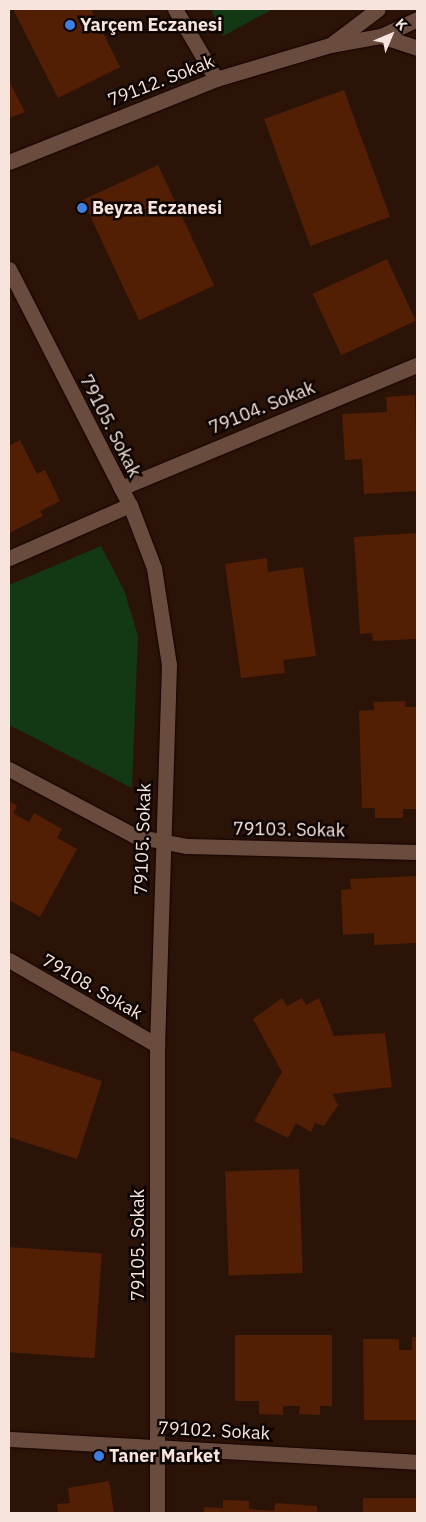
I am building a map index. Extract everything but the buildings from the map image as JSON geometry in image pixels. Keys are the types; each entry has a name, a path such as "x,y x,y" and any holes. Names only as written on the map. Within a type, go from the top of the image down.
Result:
{"street":[{"path":"175,9 216,79"},
{"path":"330,45 378,9"},
{"path":"330,45 381,36 417,19"},
{"path":"381,36 417,48"},
{"name":"79112. Sokak","path":"9,162 216,79 330,45"},
{"name":"79105. Sokak","path":"9,269 130,505 154,568 169,664 161,842 157,1045 158,1513"},
{"name":"79104. Sokak","path":"121,488 417,365"},
{"path":"9,558 130,505"},
{"name":"79103. Sokak","path":"9,769 128,834 161,842 188,846 417,852"},
{"name":"79108. Sokak","path":"9,960 157,1045"},
{"name":"79102. Sokak","path":"9,1439 417,1462"}],"green space":[{"path":"211,9 273,9 223,36"},
{"path":"101,546 124,590 138,636 132,788 9,725 9,585"}],"place":[{"name":"Yarçem Eczanesi","path":"70,25"},
{"name":"Beyza Eczanesi","path":"82,208"},
{"name":"Taner Market","path":"99,1456"}]}
